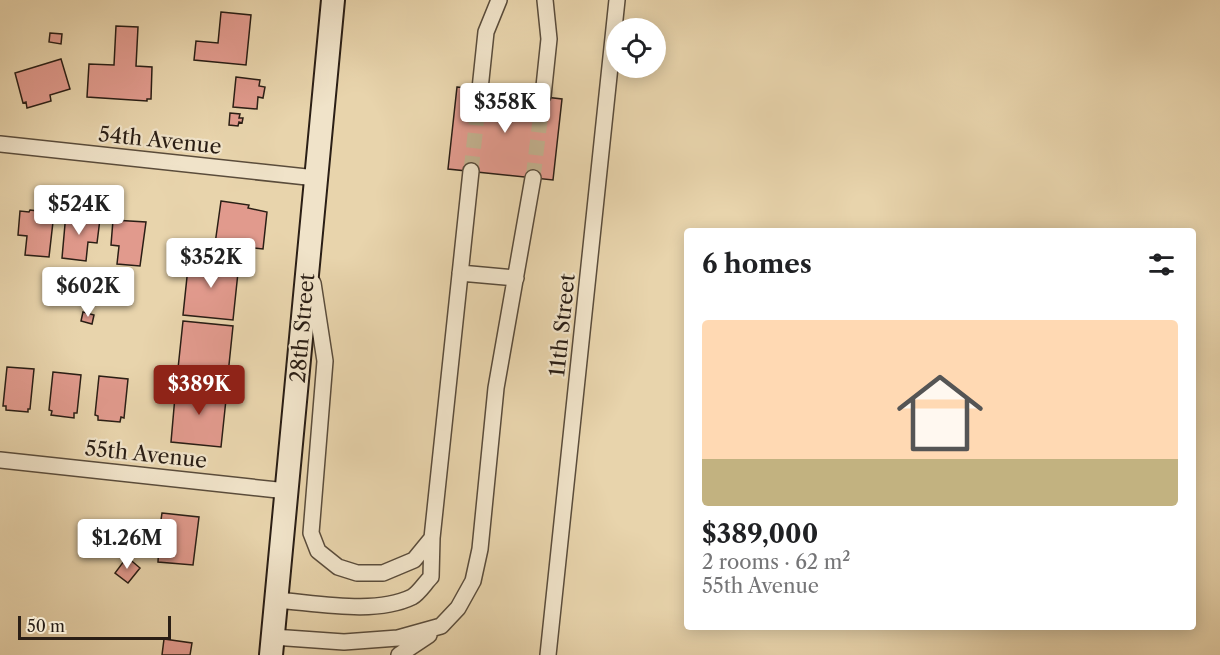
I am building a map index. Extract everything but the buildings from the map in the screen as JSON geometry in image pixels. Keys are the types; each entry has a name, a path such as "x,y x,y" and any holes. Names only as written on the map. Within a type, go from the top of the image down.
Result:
{"main road":[{"name":"28th Street","path":"272,646 333,0"}],"street":[{"path":"480,89 486,32 499,0"},
{"path":"543,96 549,39 545,0"},
{"name":"11th Street","path":"549,655 617,0"},
{"name":"54th Avenue","path":"0,144 316,178"},
{"path":"276,600 387,606 414,596 431,577 432,538 471,171"},
{"path":"399,655 441,626 458,608 473,581 480,549 496,388 532,178"},
{"path":"309,257 325,361 311,532 318,551 338,567 357,573 383,573 414,560 432,538"},
{"path":"460,273 516,278"},
{"name":"55th Avenue","path":"0,460 286,491"},
{"path":"272,646 398,639 441,626"}],"tunnel":[{"path":"471,171 480,89"},
{"path":"533,178 543,96"}]}
